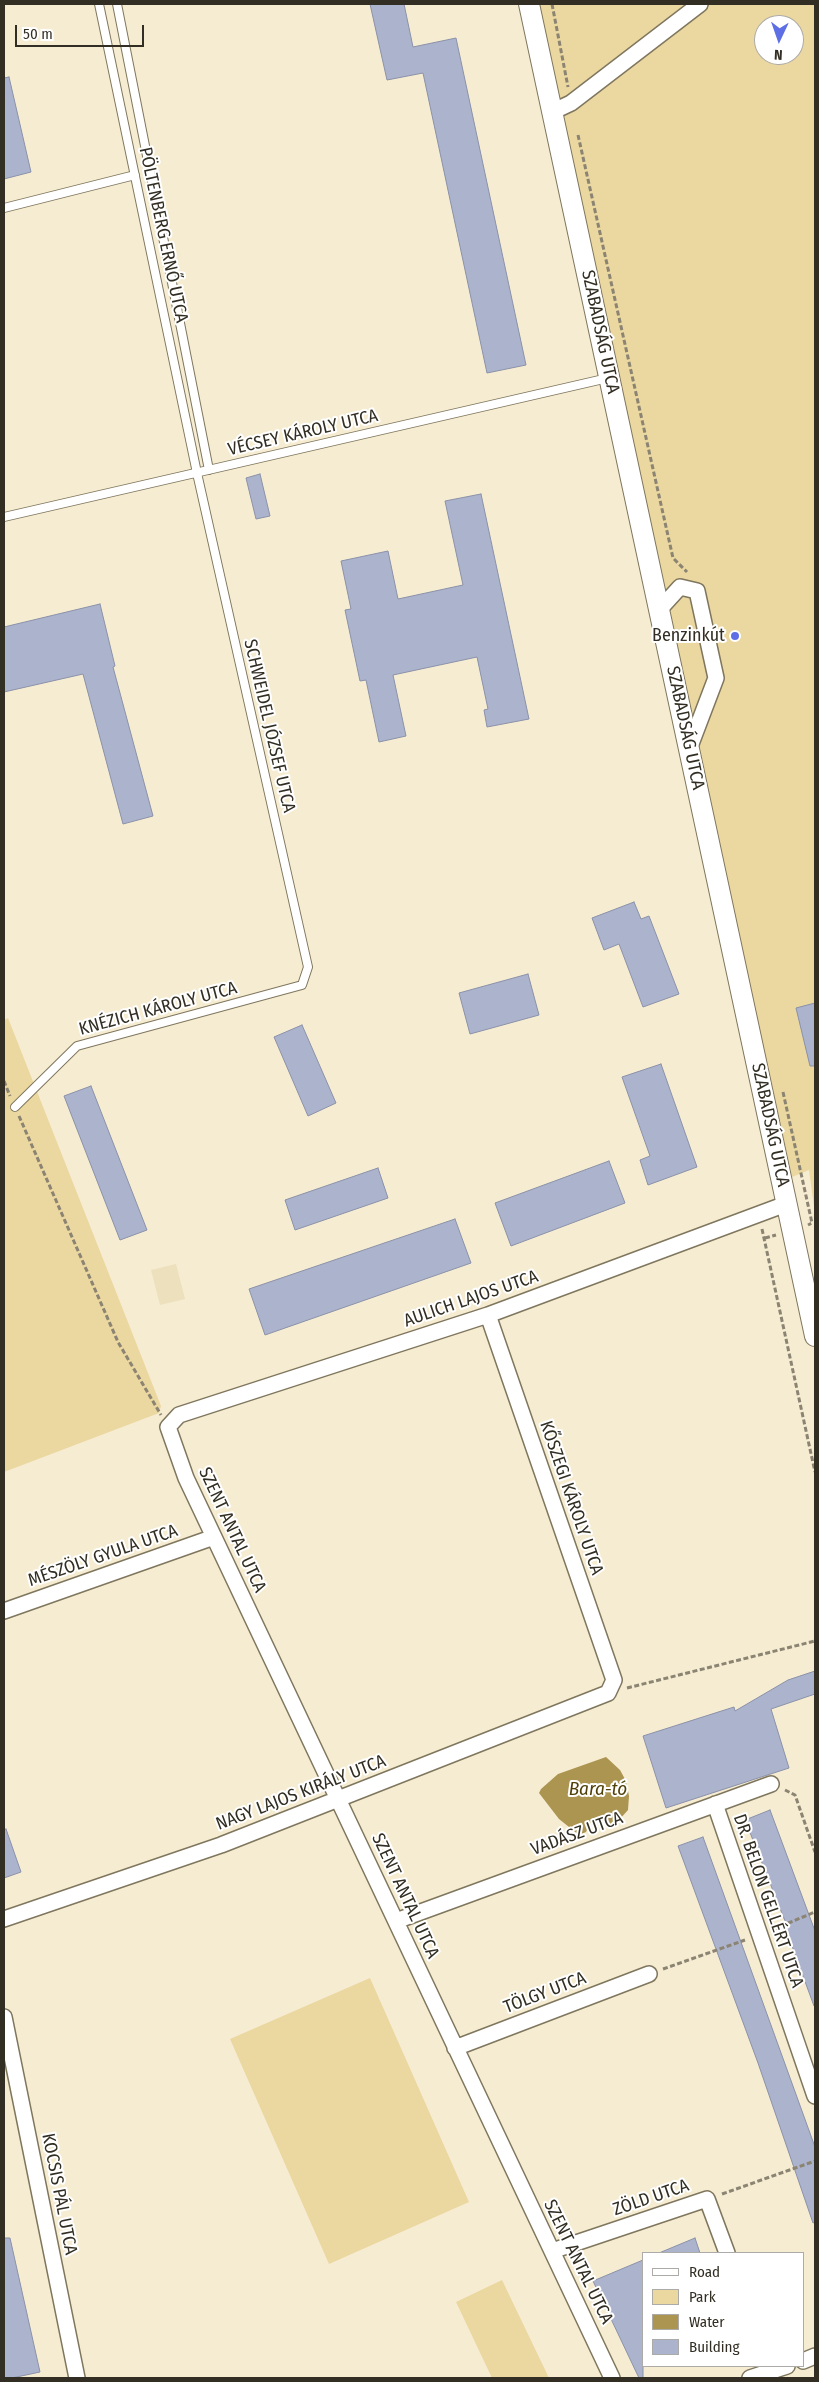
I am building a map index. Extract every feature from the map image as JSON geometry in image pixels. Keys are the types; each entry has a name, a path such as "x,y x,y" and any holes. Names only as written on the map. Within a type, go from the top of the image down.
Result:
{"main road":[{"name":"SZABADSÁG UTCA","path":"529,4 815,1336"}],"street":[{"path":"552,112 571,103 700,4"},
{"path":"659,610 680,587 697,591 716,678 689,749"},
{"name":"AULICH LAJOS UTCA","path":"168,1427 179,1415 488,1315 786,1204"},
{"name":"KŐSZEGI KÁROLY UTCA","path":"488,1315 614,1680 608,1693"},
{"name":"SZENT ANTAL UTCA","path":"168,1427 186,1478 612,2378"},
{"name":"MÉSZÖLY GYULA UTCA","path":"4,1611 214,1537"},
{"name":"NAGY LAJOS KIRÁLY UTCA","path":"4,1919 221,1845 608,1693"},
{"name":"VADÁSZ UTCA","path":"396,1921 772,1784"},
{"name":"DR. BELON GELLÉRT UTCA","path":"715,1804 815,2096"},
{"name":"TÖLGY UTCA","path":"455,2048 649,1974"},
{"name":"KOCSIS PÁL UTCA","path":"4,2017 76,2378"},
{"name":"ZÖLD UTCA","path":"552,2251 707,2199 727,2252"},
{"path":"750,2378 784,2367"}],"lane":[{"name":"PÖLTENBERG ERNŐ UTCA","path":"98,4 197,473"},
{"path":"117,4 209,470"},
{"path":"4,208 135,175"},
{"name":"VÉCSEY KÁROLY UTCA","path":"4,517 610,377"},
{"name":"SCHWEIDEL JÓZSEF UTCA","path":"197,473 308,966 302,986"},
{"name":"KNÉZICH KÁROLY UTCA","path":"15,1107 77,1046 302,986"}],"path":[{"path":"4,1081 118,1342 168,1427"},
{"path":"758,1215 815,1472"},
{"path":"608,1693 815,1641"},
{"path":"772,1784 795,1796 815,1852"},
{"path":"649,1974 760,1935 815,1912"},
{"path":"707,2199 815,2161"}],"shaded area":[{"path":"176,1264 185,1299 160,1305 151,1270"}],"green space":[{"path":"533,4 815,4 815,1214 809,1170 792,1177"},
{"path":"8,1018 161,1406 159,1413 4,1472 4,1020"},
{"path":"370,1978 469,2202 329,2264 230,2039"},
{"path":"502,2280 549,2378 492,2378 456,2302"}],"water":[{"name":"Bara-tó","path":"606,1757 620,1770 626,1781 629,1796 628,1810 619,1820 607,1826 600,1818 592,1819 586,1832 579,1835 559,1819 539,1793 558,1774"}],"building":[{"path":"370,4 404,4 413,47 456,38 526,365 487,373 423,73 387,80"},
{"path":"9,77 31,172 4,179 4,78"},
{"path":"260,474 270,516 256,519 246,478"},
{"path":"481,494 529,719 487,727 484,710 488,709 477,657 393,675 406,736 379,742 366,680 360,681 345,610 351,609 341,561 388,551 398,599 463,585 445,501"},
{"path":"100,604 115,666 113,667 153,816 123,824 83,674 4,692 4,627"},
{"path":"634,902 641,919 649,916 679,994 643,1007 619,944 604,950 592,918"},
{"path":"528,974 539,1015 470,1034 459,993"},
{"path":"815,1003 815,1066 810,1066 796,1008"},
{"path":"302,1025 336,1103 308,1116 274,1037"},
{"path":"661,1064 697,1167 648,1185 640,1160 650,1156 622,1077"},
{"path":"91,1086 147,1230 120,1240 64,1096"},
{"path":"609,1161 625,1203 511,1246 495,1203"},
{"path":"378,1168 388,1198 295,1230 285,1200"},
{"path":"455,1219 471,1263 265,1335 249,1289"},
{"path":"815,1671 815,1694 771,1709 789,1768 666,1808 643,1736 734,1707 735,1711 788,1680"},
{"path":"770,1810 815,1931 814,2006 785,1927 787,1926 745,1820"},
{"path":"6,1829 21,1872 4,1878 4,1830"},
{"path":"703,1837 815,2147 815,2222 813,2223 758,2063 678,1846"},
{"path":"4,2238 10,2238 40,2372 12,2378 4,2378"},
{"path":"695,2238 700,2252 661,2252"},
{"path":"642,2260 643,2378 639,2378 593,2281"}],"place":[{"name":"Benzinkút","path":"735,636"}]}
